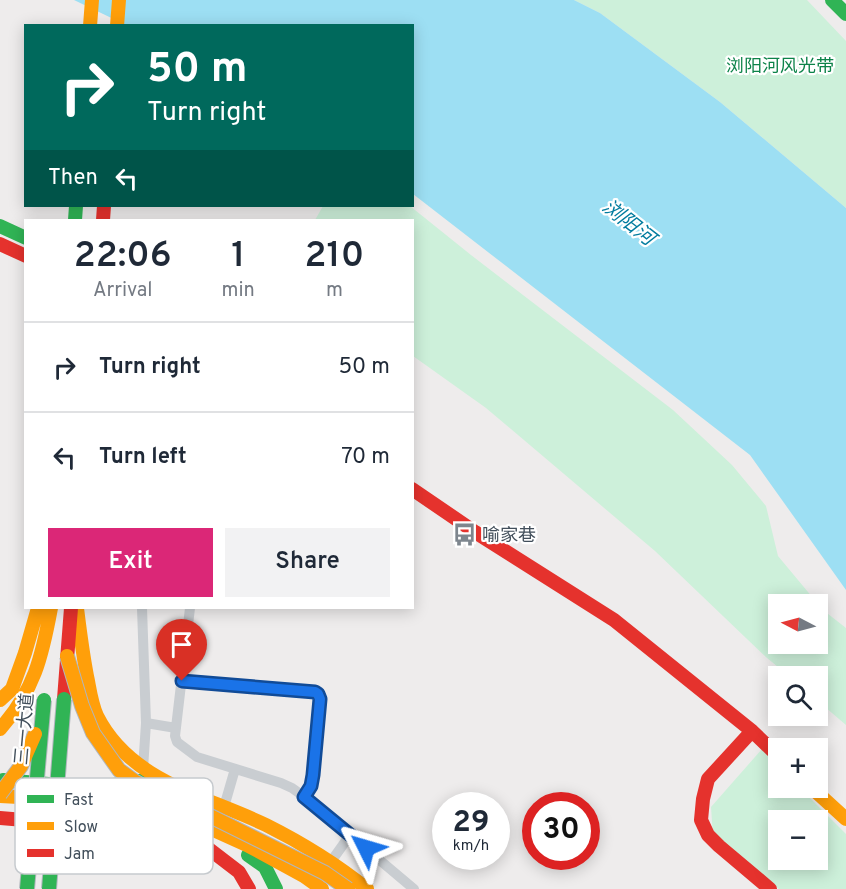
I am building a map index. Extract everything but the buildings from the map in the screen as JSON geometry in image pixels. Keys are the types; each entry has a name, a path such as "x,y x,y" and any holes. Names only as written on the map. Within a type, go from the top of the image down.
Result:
{"main road":[{"path":"90,24 92,0"},
{"path":"117,24 119,0"},
{"path":"832,0 846,14"},
{"path":"0,226 24,237"},
{"path":"0,243 24,255"},
{"path":"414,490 614,620 768,746"},
{"path":"0,700 12,689 38,609"},
{"path":"0,729 12,718 26,696 42,657 52,609"},
{"name":"三一大道","path":"37,778 52,609"},
{"name":"三一大道","path":"58,778 71,609"},
{"path":"77,609 90,693 96,714 121,752 158,778"},
{"path":"68,656 82,706 93,734 119,770 130,778"},
{"path":"0,795 19,770 30,749 45,688"},
{"path":"752,731 708,779 701,820 708,835 770,889"},
{"path":"0,780 15,781"},
{"path":"0,795 15,796"},
{"path":"823,798 846,819"},
{"path":"213,802 290,837 330,862 366,889"},
{"path":"213,817 326,873 348,889"},
{"path":"0,818 15,819"},
{"path":"213,830 304,876 322,889"},
{"path":"213,831 265,867 276,889"},
{"path":"213,852 239,872 249,889"},
{"name":"三一大道","path":"27,889 28,874"},
{"name":"三一大道","path":"49,889 50,874"}],"street":[{"path":"142,609 146,723 143,769"},
{"path":"190,609 175,736 177,742 197,757 292,788 414,889"},
{"path":"182,681 318,694 320,699 313,775 311,786 304,797"},
{"path":"146,723 176,728"},
{"path":"224,807 235,769"},
{"path":"330,862 350,835"}],"green space":[{"name":"浏阳河风光带","path":"574,0 807,0 846,41 846,208 720,102 600,13"},
{"path":"322,207 411,207 673,410 732,465 766,506 778,556 810,594 768,594 768,654 828,654 828,614 846,628 846,725 828,710 828,666 777,666 655,551 486,408 414,357 414,219 316,219"},
{"path":"762,749 768,755 768,798 810,798 822,810 768,810 768,870 828,870 828,816 846,834 846,889 779,889 713,836 711,807"}],"water":[{"name":"浏阳河","path":"74,0 574,0 600,13 720,102 846,208 846,590 750,455 414,195 414,24 124,24"}],"traffic: fast":[{"path":"832,0 846,14"},
{"path":"75,219 76,207"},
{"path":"0,226 24,237"},
{"path":"58,778 64,699"},
{"path":"37,778 44,700"},
{"path":"3,780 15,781"},
{"path":"248,855 265,867 276,889"},
{"path":"27,889 28,874"},
{"path":"49,889 50,874"}],"traffic: slow":[{"path":"90,24 92,0"},
{"path":"117,24 119,0"},
{"path":"0,700 12,689 38,609"},
{"path":"0,729 21,701 35,673 51,609"},
{"path":"77,609 95,712 111,738 129,757 160,778"},
{"path":"67,656 93,733 119,770 130,778"},
{"path":"0,794 21,766 35,734"},
{"path":"0,796 15,797"},
{"path":"823,798 846,819"},
{"path":"213,802 293,839 367,889"},
{"path":"213,817 325,873 348,889"},
{"path":"213,830 304,876 322,889"}],"traffic: jam":[{"path":"103,219 104,207"},
{"path":"0,244 24,255"},
{"path":"414,490 614,620 768,746"},
{"path":"64,699 71,609"},
{"path":"752,731 708,779 701,820 708,835 770,889"},
{"path":"0,818 15,819"},
{"path":"213,852 239,872 249,889"}],"place":[{"name":"喻家巷","path":"464,535"}],"route":[{"path":"182,681 318,694 320,699 313,775 311,786 304,797 366,848"}]}
